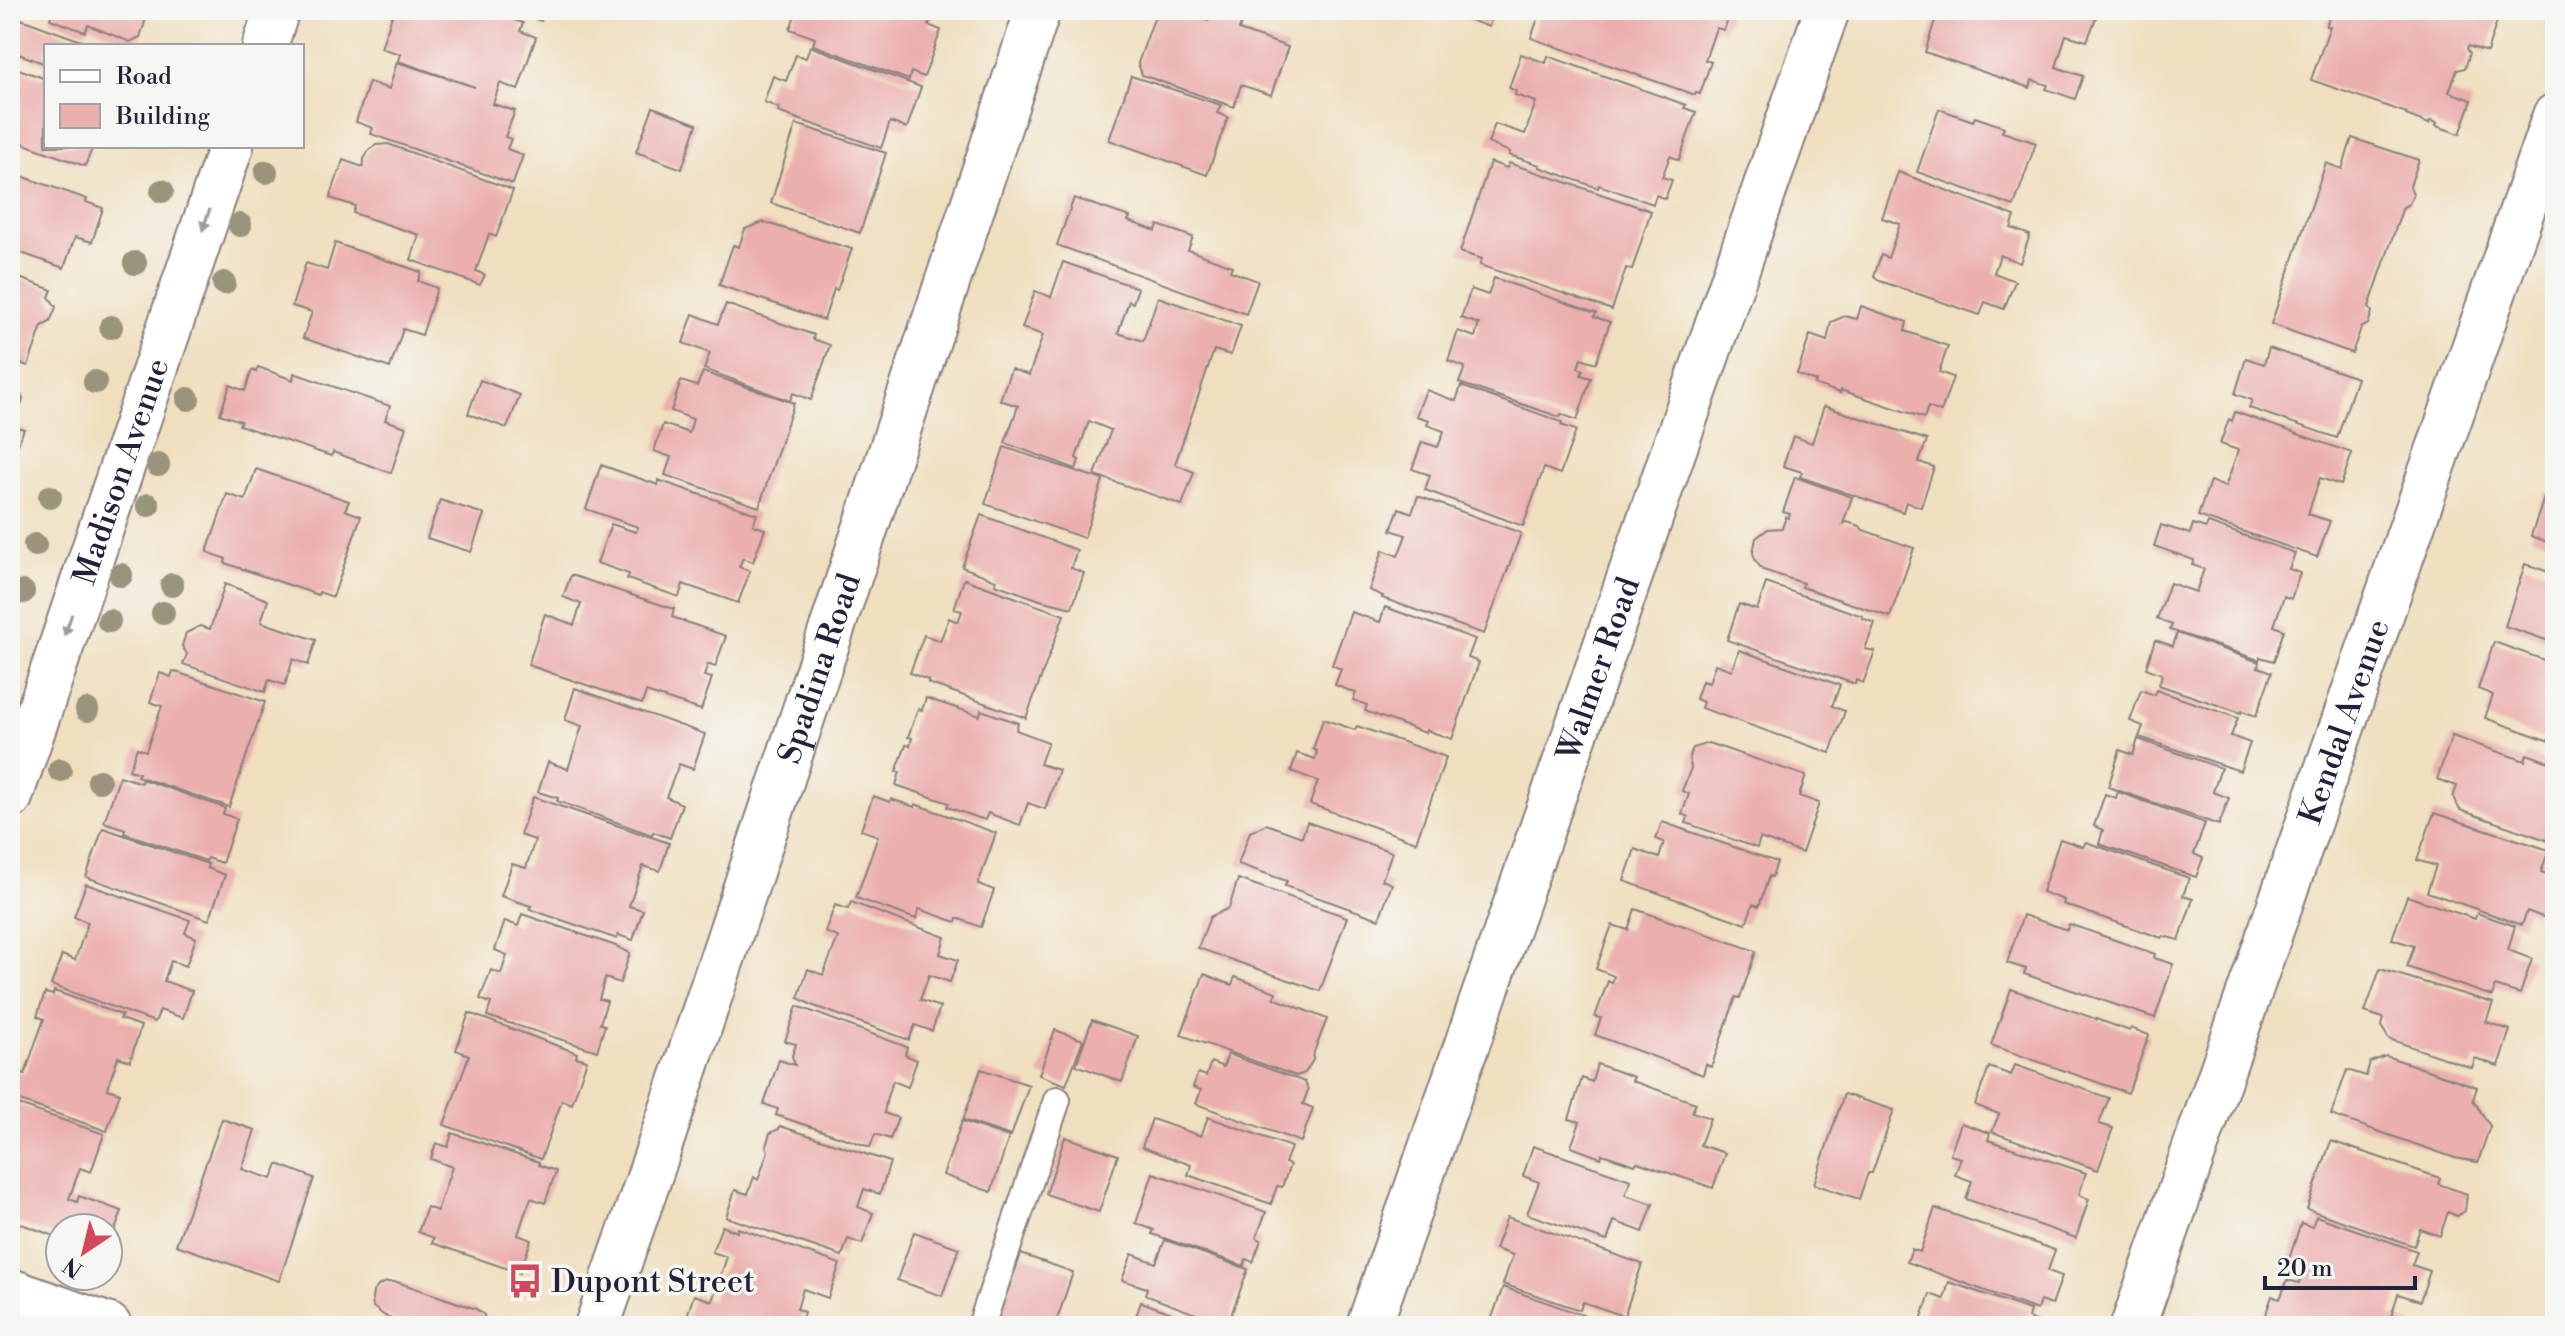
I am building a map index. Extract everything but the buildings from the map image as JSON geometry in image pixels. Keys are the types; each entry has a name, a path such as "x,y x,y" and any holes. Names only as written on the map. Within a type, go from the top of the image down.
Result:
{"street":[{"path":"266,44 277,10"},
{"name":"Spadina Road","path":"597,1326 1038,10"},
{"name":"Walmer Road","path":"1369,1326 1827,10"},
{"name":"Kendal Avenue","path":"2133,1326 2555,116"},
{"name":"Madison Avenue","path":"10,797 230,148"},
{"path":"10,1291 109,1326"}],"lane":[{"path":"981,1326 1057,1100"}],"place":[{"name":"Dupont Street","path":"525,1281"}]}
